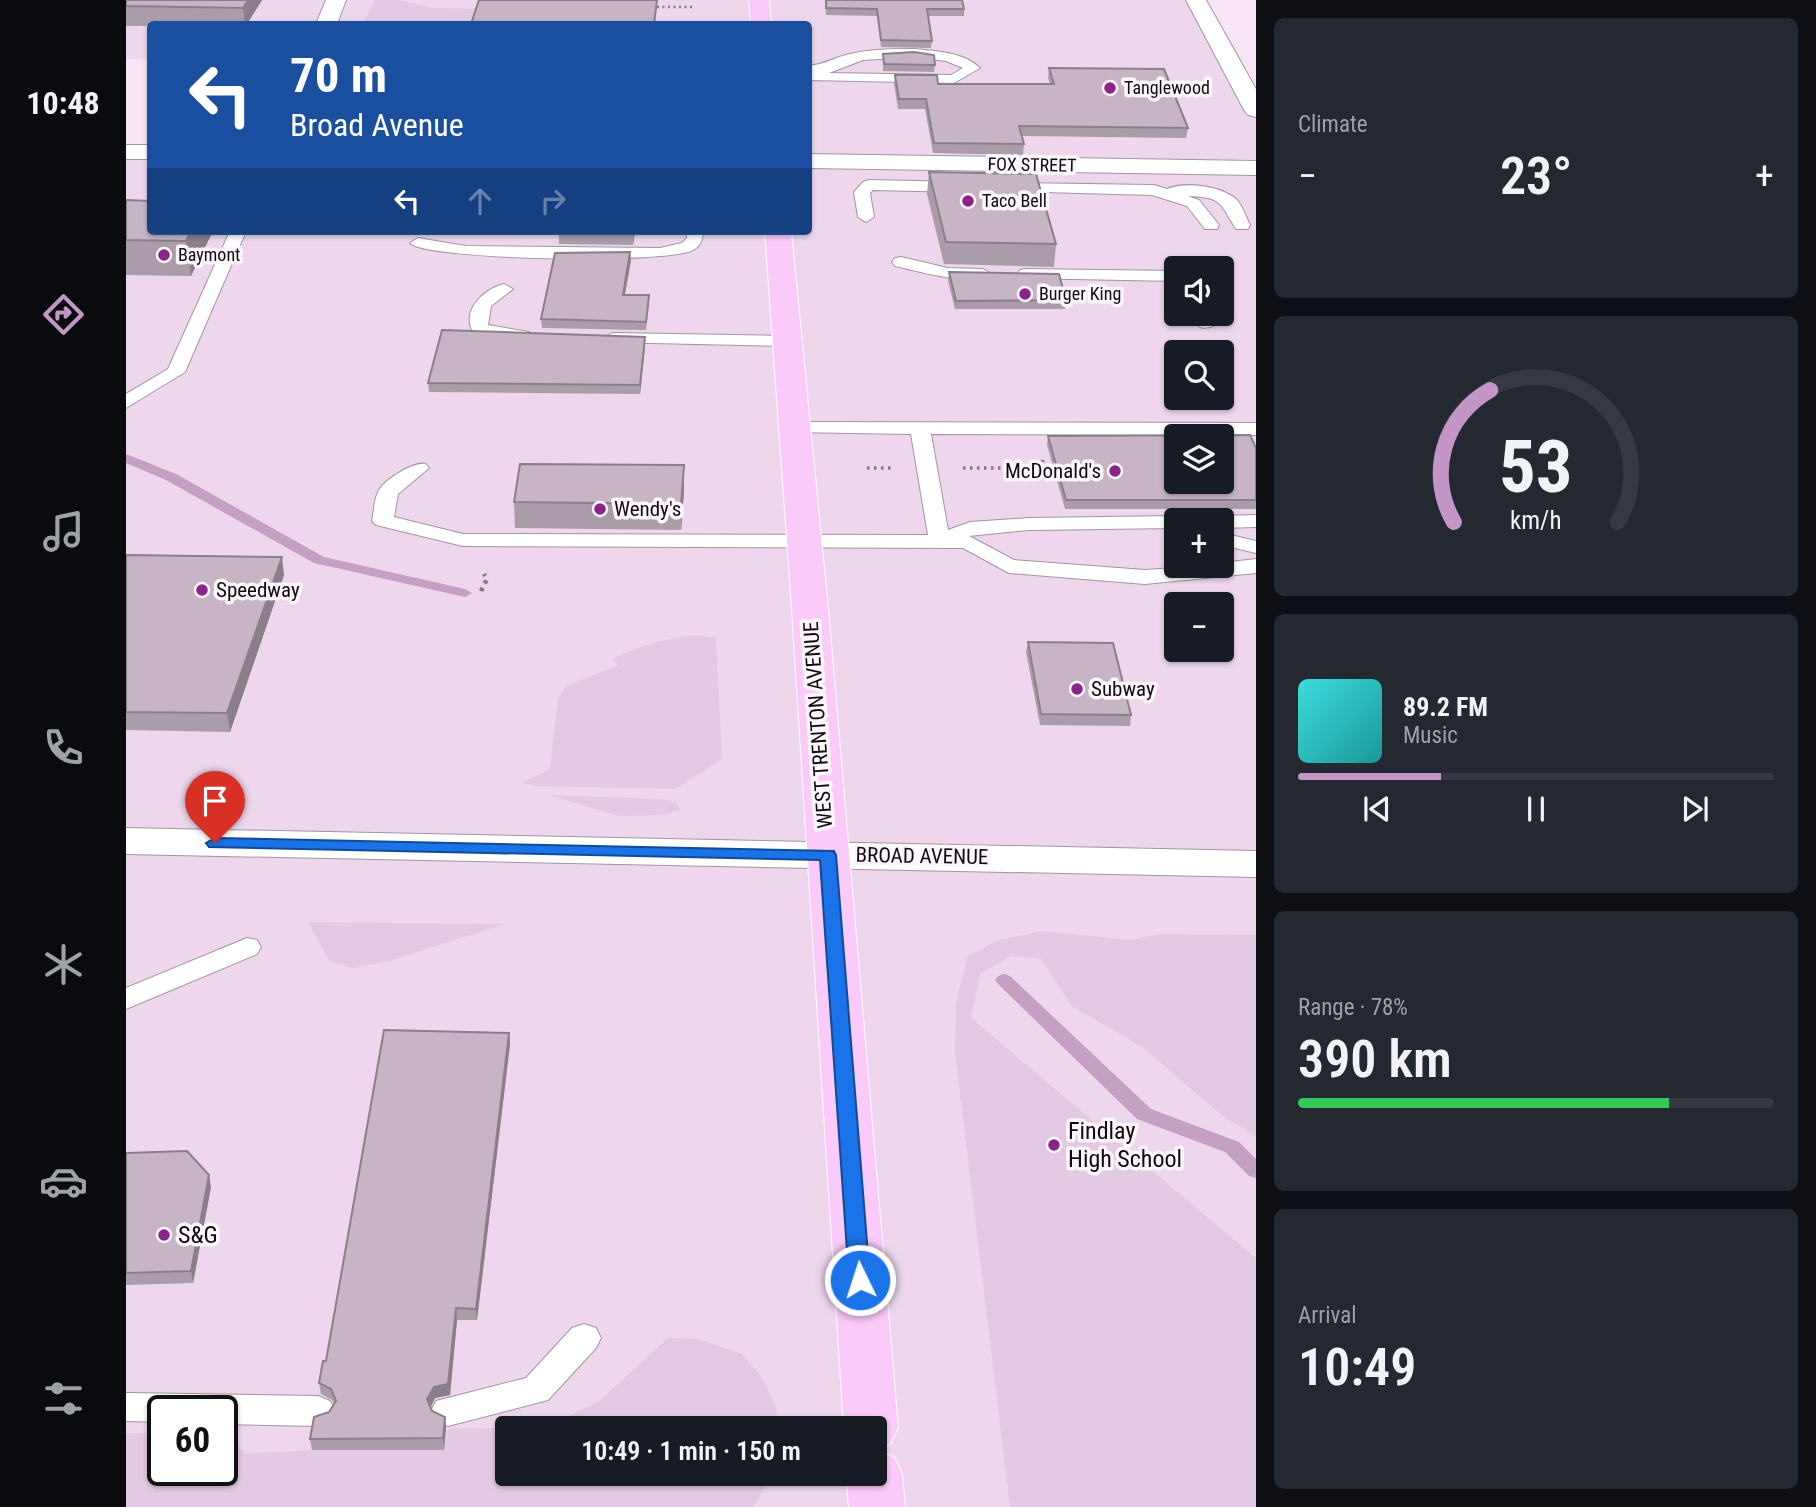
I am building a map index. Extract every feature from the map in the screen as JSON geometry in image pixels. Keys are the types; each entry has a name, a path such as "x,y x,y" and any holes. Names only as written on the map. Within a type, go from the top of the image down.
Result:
{"main road":[{"path":"759,0 761,21"},
{"name":"WEST TRENTON AVENUE","path":"778,235 870,1416"},
{"path":"875,1486 877,1507"}],"street":[{"path":"328,21 336,0"},
{"path":"1196,0 1256,110"},
{"path":"126,152 147,152"},
{"name":"FOX STREET","path":"812,161 1256,168"},
{"name":"BROAD AVENUE","path":"126,841 1256,864"}],"lane":[{"path":"812,69 833,67 846,58 871,54 942,55 962,60 973,68 954,79 812,76"},
{"path":"866,217 862,192 869,185 1154,190 1200,191 1214,195 1231,204 1242,225"},
{"path":"1154,190 1193,203 1212,225"},
{"path":"126,402 176,372 236,235"},
{"path":"418,243 466,251 660,253 688,247 695,235"},
{"path":"901,262 948,274 1164,276"},
{"path":"504,289 486,298 478,314 480,328 501,335 541,336"},
{"path":"594,337 787,341"},
{"path":"795,428 1256,429"},
{"path":"920,428 940,542"},
{"path":"992,428 1065,440 1164,440"},
{"path":"1234,441 1256,442"},
{"path":"419,468 388,492 383,520 463,540 967,542 1009,566 1144,576 1256,566"},
{"path":"1234,522 1256,521"},
{"path":"1148,522 1164,525"},
{"path":"940,542 970,528 1029,523 1164,522"},
{"path":"1234,542 1256,547"},
{"path":"126,999 247,947"},
{"path":"448,1411 536,1390 584,1338"},
{"path":"126,1407 318,1411"}],"path":[{"path":"657,7 693,7"}],"shaded area":[{"path":"126,0 1196,0 1256,110 1256,1507 126,1507 126,152 147,152 147,235 812,235 812,21 147,21 147,59 126,59"},
{"path":"375,0 397,0 434,8 478,9 474,21 364,21"},
{"path":"697,635 716,638 722,759 675,789 537,786 522,783 550,769 558,699 566,686 618,665 613,659 633,650 664,640"},
{"path":"549,795 659,799 675,802 681,810 660,815 619,816"},
{"path":"308,922 504,924 390,961 353,968 330,962"},
{"path":"1040,931 1132,940 1161,934 1256,935 1256,1136 1224,1117 1142,1047 1072,1006 1041,959 1011,956 980,974 971,1018 1256,1258 1256,1507 1010,1507 955,1052 956,1004 967,957 996,941"},
{"path":"668,1338 698,1339 742,1354 763,1379 777,1410 776,1416 569,1416 598,1402"},
{"path":"495,1428 495,1486 766,1486 753,1507 126,1507 126,1433 147,1433 147,1486 238,1486 238,1445 245,1454 312,1450 444,1450 448,1429"}],"building":[{"path":"126,0 248,0 243,8 126,6"},
{"path":"479,0 657,0 654,21 472,21"},
{"path":"826,0 962,0 964,9 927,9 932,41 881,40 877,9 826,8"},
{"path":"914,52 934,55 935,65 884,64 883,54"},
{"path":"1049,68 1164,69 1188,128 1019,126 1024,144 934,143 926,99 899,99 895,75 937,75 938,84 1054,84"},
{"path":"929,172 1036,174 1056,244 946,242"},
{"path":"126,200 147,201 147,235 189,235 186,241 126,240"},
{"path":"630,252 623,295 649,295 646,322 541,319 555,253"},
{"path":"949,272 1059,274 1066,300 956,301"},
{"path":"442,330 645,337 640,385 428,383"},
{"name":"McDonald's","path":"1164,435 1164,494 1234,494 1234,435 1250,435 1256,448 1256,500 1066,500 1048,436"},
{"path":"520,464 684,465 681,504 514,502"},
{"path":"126,555 282,557 227,713 126,712"},
{"name":"Subway","path":"1028,642 1113,643 1131,715 1041,714"},
{"path":"384,1030 509,1033 476,1309 456,1308 448,1384 434,1387 427,1399 432,1411 445,1417 443,1438 310,1439 314,1417 329,1412 336,1401 331,1389 319,1383 323,1361 326,1361"},
{"name":"S&G","path":"187,1151 209,1175 191,1271 126,1273 126,1153"}],"waterway":[{"path":"126,458 171,477 319,560 465,593"},
{"path":"1004,980 1144,1114 1232,1147 1256,1171"}],"place":[{"name":"Tanglewood","path":"1110,88"},
{"name":"Taco Bell","path":"968,201"},
{"name":"Baymont","path":"164,255"},
{"name":"Burger King","path":"1025,294"},
{"name":"McDonald's","path":"1115,471"},
{"name":"Wendy's","path":"600,509"},
{"name":"Speedway","path":"202,590"},
{"name":"Subway","path":"1077,689"},
{"name":"Findlay High School","path":"1054,1145"},
{"name":"S&G","path":"164,1235"}],"route":[{"path":"215,843 828,855 860,1280"}]}
